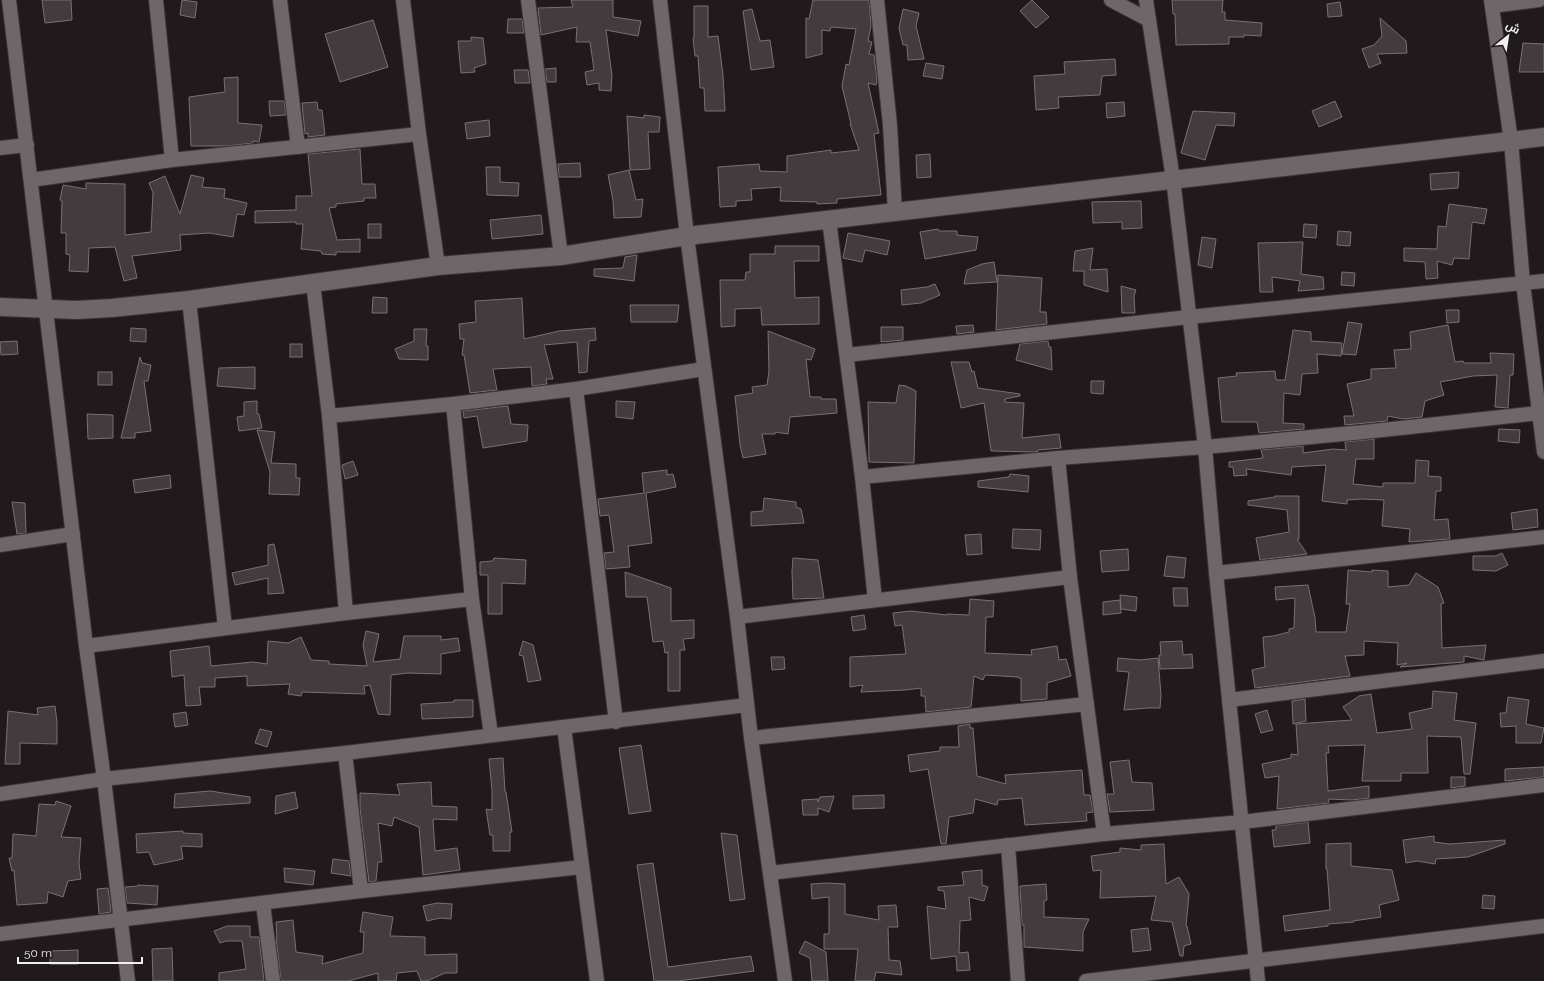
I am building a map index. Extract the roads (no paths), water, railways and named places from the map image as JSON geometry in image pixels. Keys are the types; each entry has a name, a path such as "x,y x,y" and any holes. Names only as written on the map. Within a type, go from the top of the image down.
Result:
{"street":[{"path":"9,0 86,646 104,779 128,981"},
{"path":"156,0 172,160"},
{"path":"280,0 298,146"},
{"path":"403,0 419,134 438,266"},
{"path":"528,0 561,256"},
{"path":"660,0 687,236 737,617 751,738 785,981"},
{"path":"877,0 890,125 895,212"},
{"path":"1111,0 1149,20"},
{"path":"1146,0 1173,179 1205,447 1216,573 1258,981"},
{"path":"1539,0 1491,3 1510,141 1523,284 1544,452"},
{"path":"31,180 172,160 419,134"},
{"path":"0,307 76,310 189,300 438,266 561,256 687,236 1544,136"},
{"path":"0,148 27,145"},
{"path":"829,220 862,477 874,600"},
{"path":"847,355 1189,317 1544,281"},
{"path":"313,283 329,416 346,613"},
{"path":"189,300 225,628"},
{"path":"329,416 576,390 704,369"},
{"path":"576,390 616,722"},
{"path":"453,404 472,599 491,735"},
{"path":"862,477 1058,458 1205,447 1364,432 1539,413"},
{"path":"1058,458 1070,577 1104,834"},
{"path":"0,545 73,534"},
{"path":"1216,573 1544,537"},
{"path":"737,617 1070,577"},
{"path":"86,646 346,613 472,599"},
{"path":"1229,700 1544,661"},
{"path":"751,738 1087,704"},
{"path":"0,794 104,779 564,728 747,705"},
{"path":"564,728 597,981"},
{"path":"345,753 361,891"},
{"path":"770,873 1104,834 1242,822 1544,785"},
{"path":"1008,845 1018,981"},
{"path":"0,934 263,904 361,891 582,867"},
{"path":"263,904 273,981"},
{"path":"1086,981 1544,926"}]}
